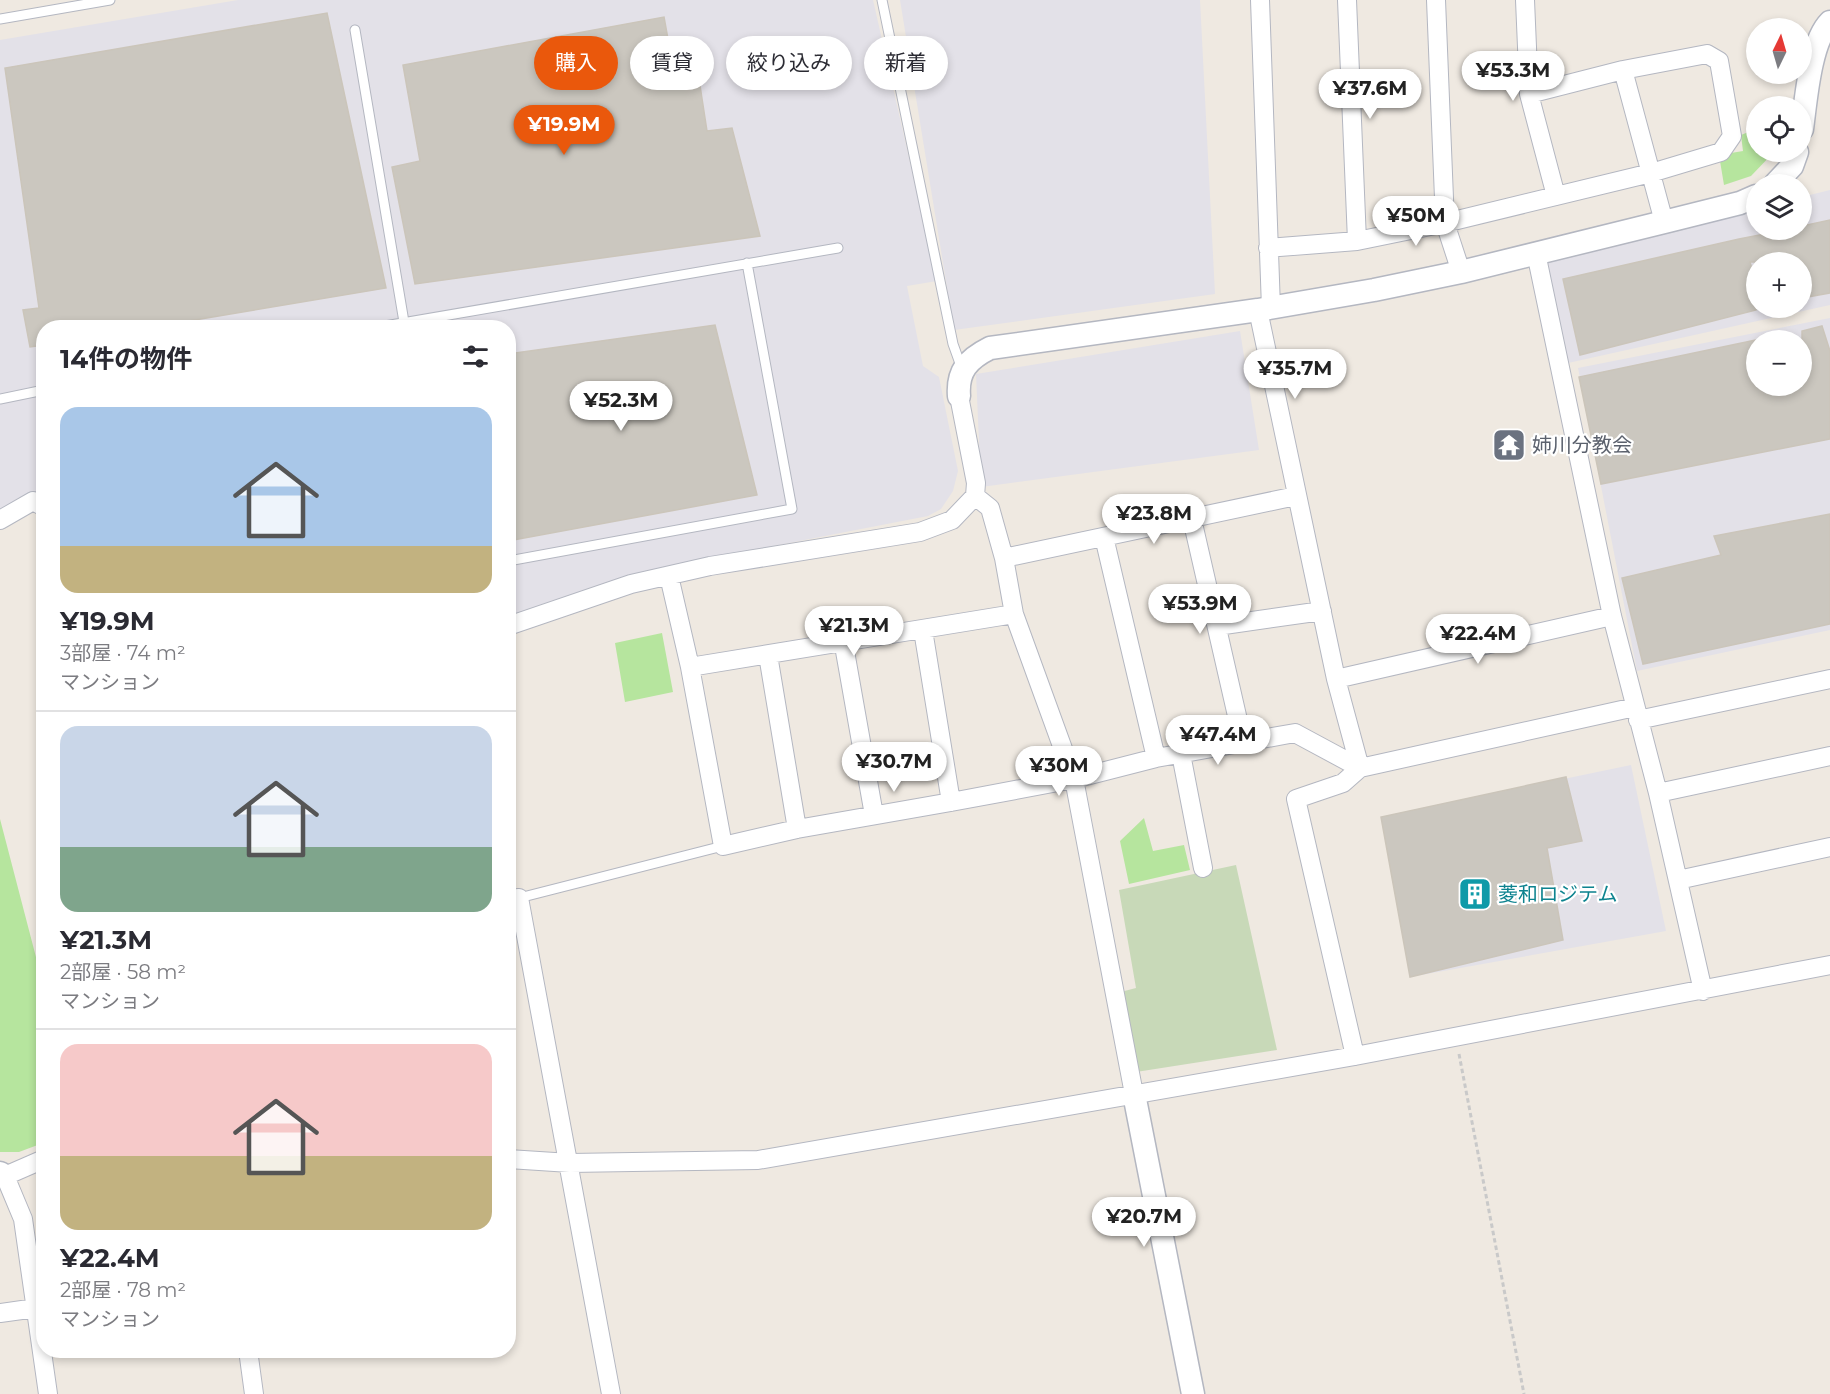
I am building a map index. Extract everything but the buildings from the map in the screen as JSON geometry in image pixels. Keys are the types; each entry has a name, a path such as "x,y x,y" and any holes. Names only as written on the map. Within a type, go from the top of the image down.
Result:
{"street":[{"path":"1260,0 1268,248 1265,309 1296,496 1336,679 1360,768"},
{"path":"1347,0 1357,241"},
{"path":"1436,0 1445,223 1461,272"},
{"path":"1525,0 1529,94 1556,196"},
{"path":"1808,96 1822,30 1830,22"},
{"path":"1268,248 1357,241 1445,223 1651,174 1721,152 1732,136 1719,61 1707,54 1623,70 1529,94"},
{"path":"1623,70 1664,222"},
{"path":"516,623 631,584 710,566 920,532 952,520 975,496 976,483 958,384 962,369 975,356 990,348 1265,309 1374,290 1461,272 1746,200"},
{"path":"1536,253 1612,616 1658,793 1703,991"},
{"path":"975,496 990,508 1004,558 1014,614 1074,778 1193,1394"},
{"path":"1004,558 1296,496"},
{"path":"0,520 33,501 36,503"},
{"path":"1192,519 1243,742"},
{"path":"1104,537 1156,758"},
{"path":"669,576 690,667 723,846 796,828 951,802 1074,778 1156,758 1295,733 1360,768"},
{"path":"1217,626 1322,611"},
{"path":"690,667 843,640 923,630 1014,614"},
{"path":"1336,679 1612,616"},
{"path":"923,630 951,802"},
{"path":"843,640 874,815"},
{"path":"768,655 796,828"},
{"path":"1355,1056 1296,799 1343,783 1360,768 1636,713 1830,679"},
{"path":"1181,754 1203,868"},
{"path":"1658,793 1830,756"},
{"path":"1678,880 1830,847"},
{"path":"516,908 570,1163 611,1394"},
{"path":"516,1160 570,1163 758,1160 1455,1038 1830,965"},
{"path":"36,1162 2,1174 23,1219 36,1296"},
{"path":"0,1313 36,1314"},
{"path":"44,1358 48,1394"},
{"path":"249,1358 254,1394"}],"lane":[{"path":"0,19 110,0"},
{"path":"882,0 953,344 962,369"},
{"path":"355,30 404,320"},
{"path":"415,320 838,248"},
{"path":"516,560 792,509 747,263"},
{"path":"444,315 444,320"},
{"path":"0,399 36,392"},
{"path":"516,898 723,846"}],"path":[{"path":"1455,1038 1524,1394"}],"shaded area":[{"path":"238,0 873,0 881,36 864,36 864,90 893,90 937,281 907,286 923,366 939,377 958,471 953,491 941,509 928,516 665,567 516,617 516,320 36,320 36,495 0,517 0,40"},
{"path":"900,0 1200,0 1215,294 954,330 915,90 948,90 948,36 906,36"},
{"path":"1830,190 1830,305 1812,309 1812,252 1746,252 1746,318 1771,318 1568,363 1547,261 1746,211 1746,240 1812,240 1812,194"},
{"path":"1830,318 1830,630 1637,671 1578,368 1746,335 1746,396 1812,396 1812,330 1770,330"},
{"path":"1240,331 1259,450 981,487 976,374"},
{"name":"菱和ロジテム","path":"1631,765 1666,931 1410,977 1381,817"}],"green space":[{"path":"1746,133 1746,162 1764,162 1753,174 1746,174 1746,178 1724,185 1719,155 1743,151 1741,135"},
{"path":"662,633 673,692 625,702 615,643"},
{"path":"1144,818 1153,851 1184,845 1190,870 1129,884 1120,841"},
{"path":"0,819 36,957 36,1146 19,1152 0,1152"},
{"path":"1236,865 1277,1050 1136,1072 1113,994 1136,988 1119,890"}],"place":[{"name":"姉川分教会","path":"1509,445"},
{"name":"菱和ロジテム","path":"1475,894"}]}
